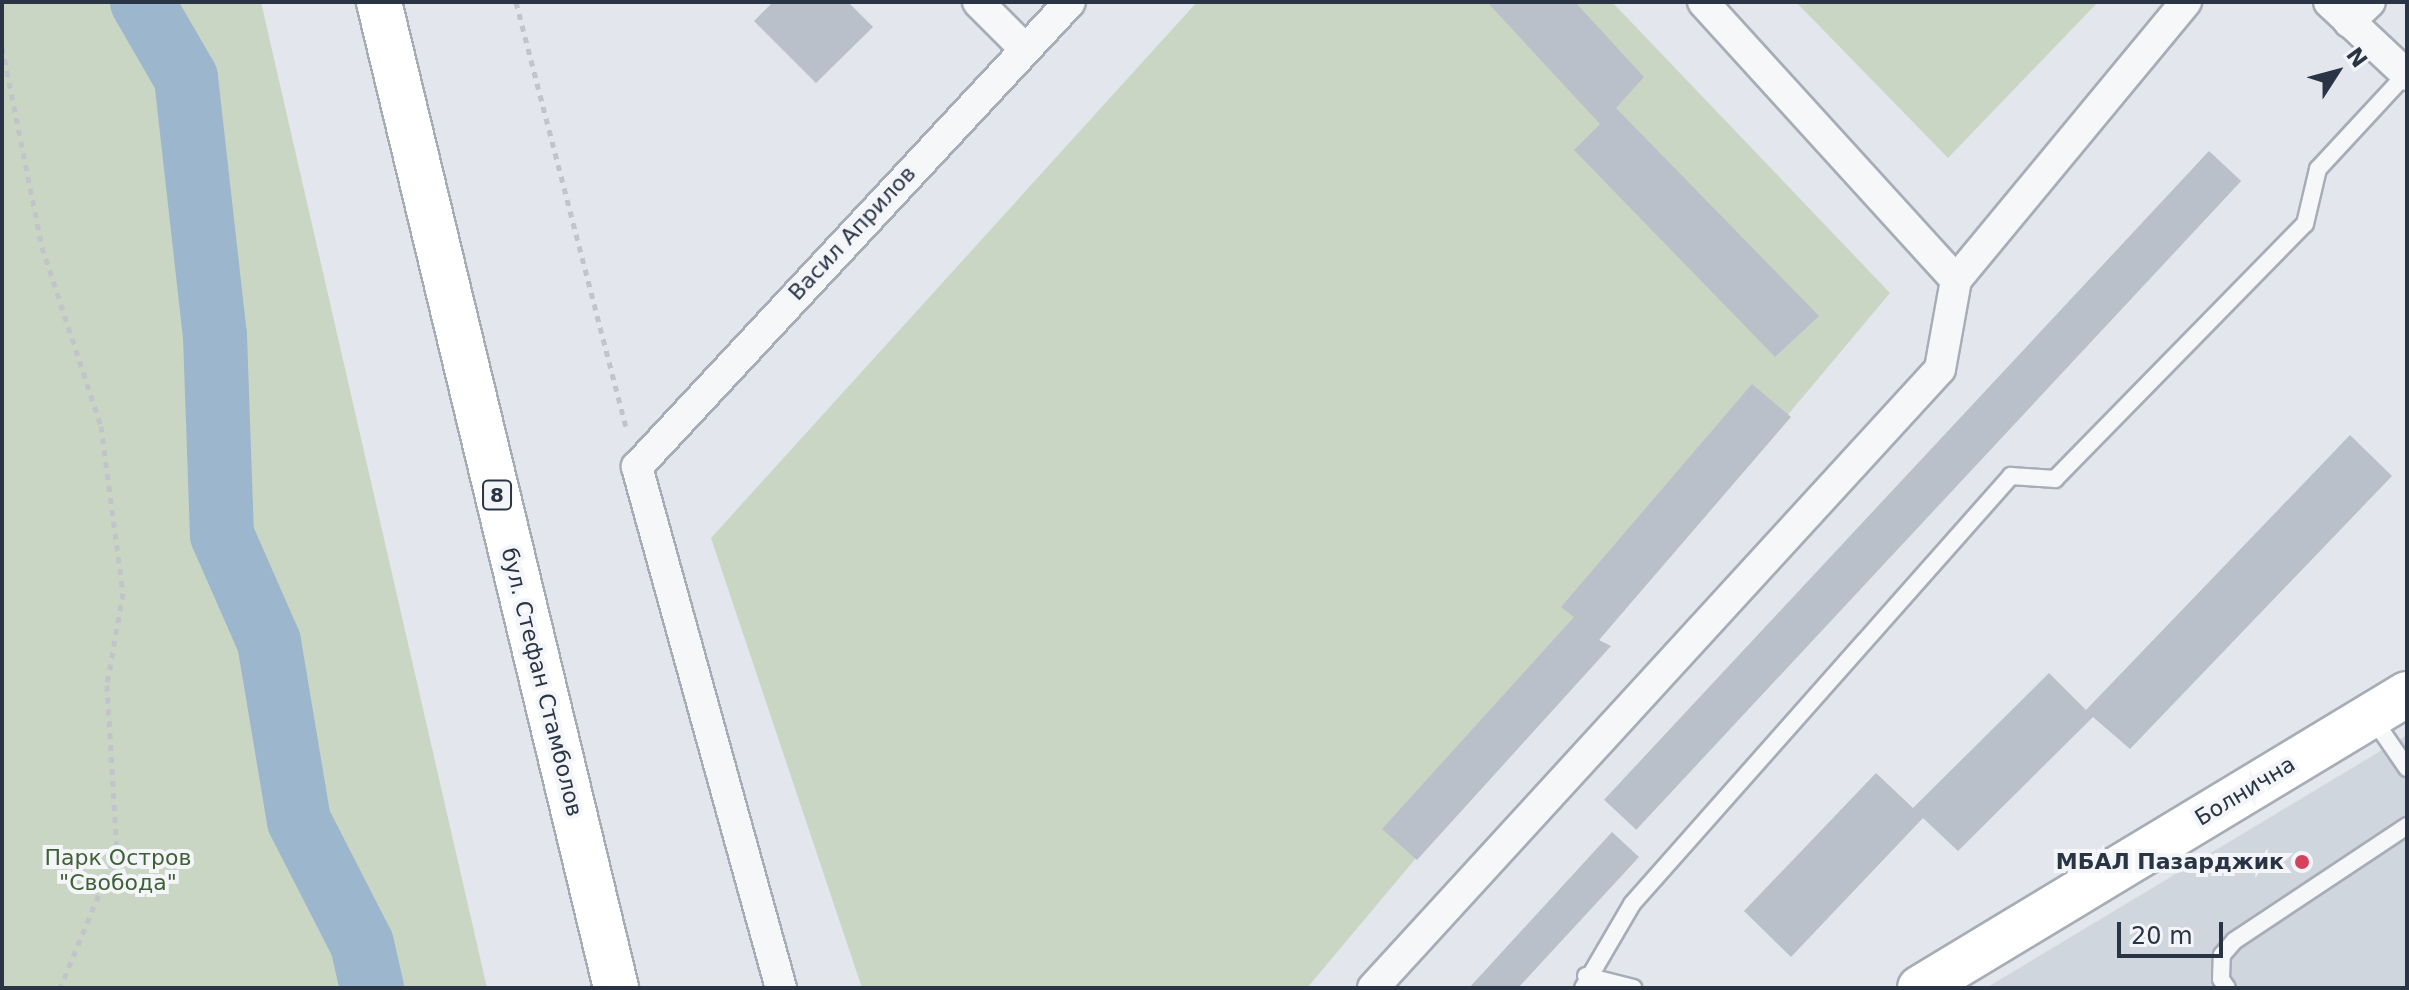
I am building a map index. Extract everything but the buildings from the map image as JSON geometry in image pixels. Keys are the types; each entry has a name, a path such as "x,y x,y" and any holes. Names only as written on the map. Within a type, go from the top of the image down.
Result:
{"main road":[{"name":"бул. Стефан Стамболов","path":"379,2 616,988"},
{"name":"Болнична","path":"1920,988 2389,705"}],"street":[{"path":"978,2 1024,48"},
{"name":"Васил Априлов","path":"637,467 1070,2"},
{"path":"1703,2 1956,280"},
{"path":"1373,988 1940,369 1956,280 2186,2"},
{"path":"2350,9 2407,74"},
{"path":"637,467 781,988"}],"lane":[{"path":"1633,988 1584,982 1632,904 2011,476 2055,479 2305,224 2318,169 2407,74"},
{"path":"2389,705 2407,768"},
{"path":"2227,988 2221,979 2222,955 2234,941 2407,826"}],"path":[{"path":"516,2 637,467"},
{"path":"2,47 42,247 101,426 123,593 107,685 117,851 60,988"}],"shaded area":[{"name":"МБАЛ Пазарджик","path":"2407,735 2407,988 1986,988"}],"green space":[{"name":"Парк Остров \"Свобода\"","path":"2,2 261,2 487,988 2,988"},
{"path":"1197,2 1612,2 1890,293 1307,988 862,988 711,538"},
{"path":"1796,2 2098,2 1948,158"}],"waterway":[{"path":"142,2 186,78 215,336 222,535 269,642 299,821 362,944 372,988"}],"place":[{"name":"МБАЛ Пазарджик","path":"2302,862"}]}
